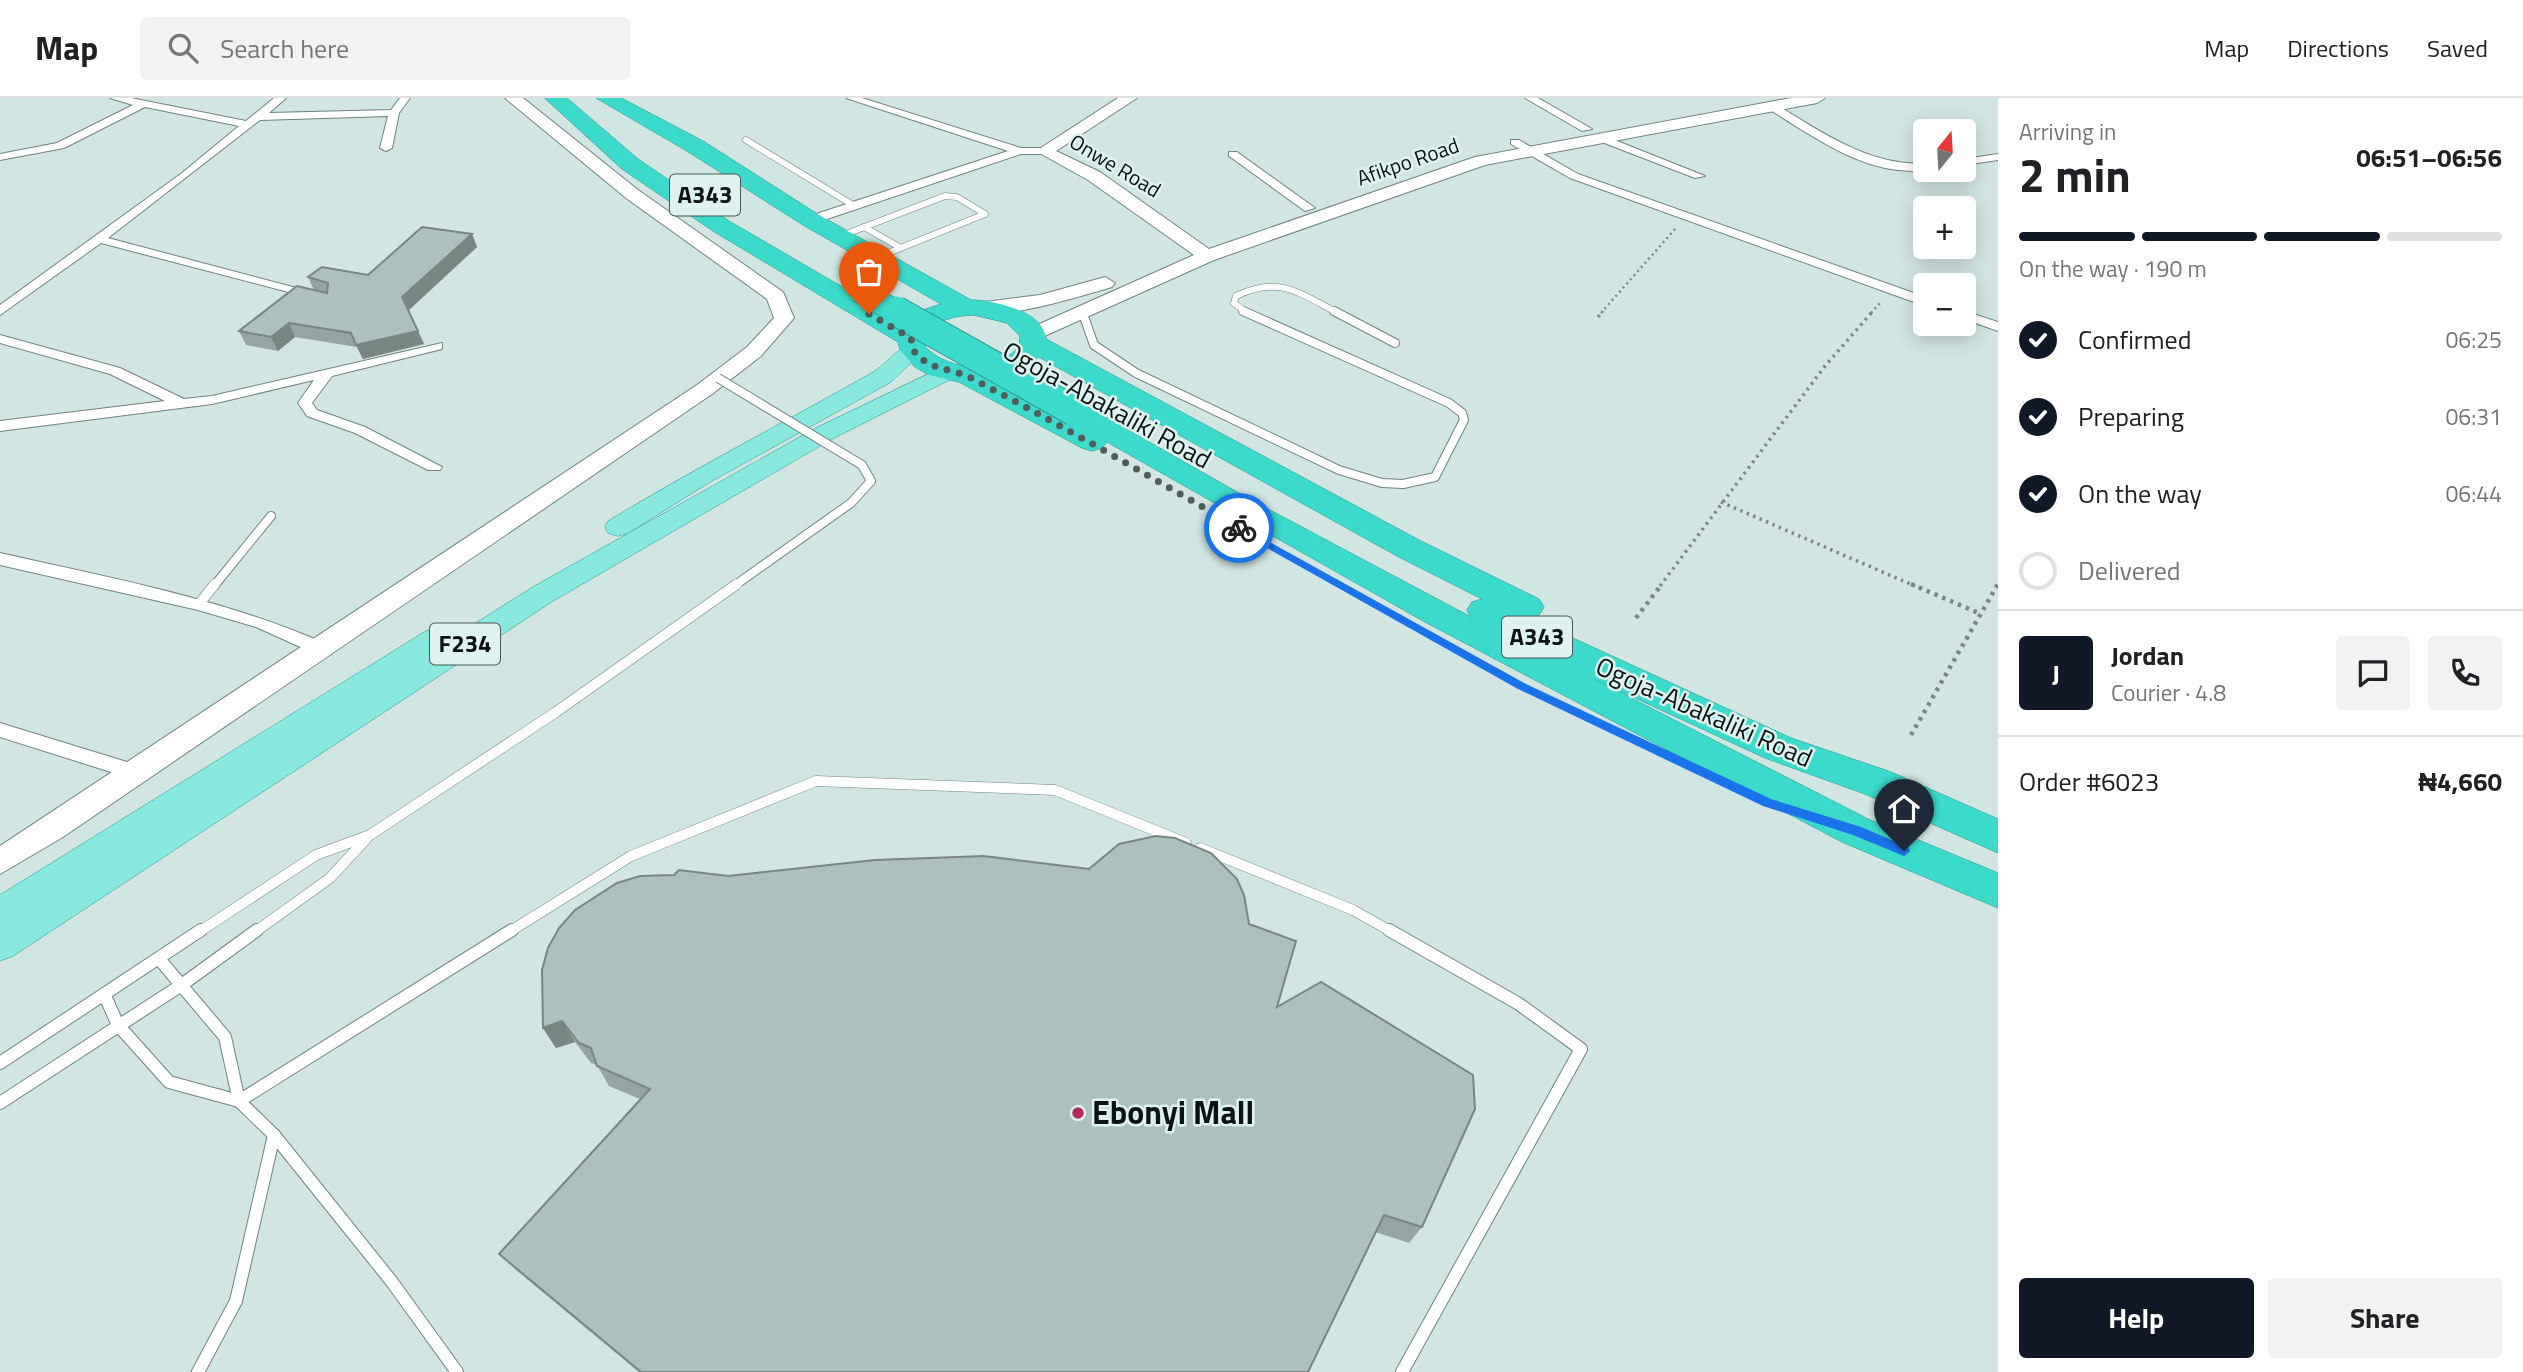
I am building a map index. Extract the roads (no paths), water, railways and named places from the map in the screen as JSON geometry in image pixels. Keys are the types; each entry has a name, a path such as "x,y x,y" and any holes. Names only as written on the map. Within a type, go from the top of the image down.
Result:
{"highway":[{"name":"A343","path":"557,98 772,240 870,274"},
{"path":"557,98 630,164 721,226 912,344 920,359 956,373 1064,426 1295,561 1522,687 1767,803 1856,831"},
{"name":"A343","path":"591,98 610,106 796,232 870,274 1084,405"},
{"path":"610,106 695,146 811,220 841,236 870,274 976,308 1016,317 1033,338 1408,548 1878,783"},
{"path":"912,344 924,321 951,310 976,308"},
{"path":"956,373 991,373 1013,367 1027,356 1033,338"},
{"name":"Ogoja-Abakaliki Road","path":"1084,405 1414,576 1597,666 1778,748 1878,783 1998,837"},
{"name":"Ogoja-Abakaliki Road","path":"1084,405 1240,507 1437,614 1856,831 1998,891"}],"main road":[{"path":"0,861 45,834 133,771 526,509 718,378 776,333 784,318 776,296 632,194 513,98"},
{"name":"Onwe Road","path":"1044,151 1129,98"},
{"name":"Afikpo Road","path":"1033,338 1202,252 1309,208 1463,154 1777,101 1817,98"},
{"name":"Afikpo Road","path":"976,308 1024,304 1067,295 1521,146"},
{"name":"Onwe Road","path":"1044,151 1094,176 1202,252"},
{"name":"F234","path":"0,946 883,377 912,344"},
{"name":"F234","path":"0,914 380,672 733,472 956,373"}],"street":[{"path":"115,98 141,105 250,121 394,113"},
{"path":"0,311 186,175 281,98"},
{"path":"386,148 394,113 405,98"},
{"path":"851,98 1020,151 1044,151"},
{"path":"1530,98 1592,133 1699,176"},
{"path":"1777,101 1867,162 1888,167 1913,167"},
{"path":"0,157 60,146 141,105"},
{"path":"1521,146 1574,176 1913,298"},
{"path":"811,220 1020,151"},
{"path":"1233,154 1309,208"},
{"path":"1976,160 1998,157"},
{"path":"99,239 327,301"},
{"path":"1976,319 1998,327"},
{"path":"0,339 115,371 182,404"},
{"path":"0,426 182,404 326,375 437,346"},
{"path":"326,375 305,403 312,413 360,430 434,467"},
{"path":"0,559 200,604 262,624 318,648"},
{"path":"0,730 133,771"}],"lane":[{"path":"746,140 853,205"},
{"path":"841,236 945,196 957,197 985,214 901,248 870,274"},
{"path":"864,227 901,248"},
{"path":"1082,311 1094,345 1136,373 1339,470 1382,483 1403,484 1435,477 1464,420 1462,413 1450,403 1238,310 1234,303 1236,296 1261,284 1274,284 1292,289 1395,343"},
{"path":"0,1063 316,855 370,835 556,712 851,503 871,481 862,465 718,378"},
{"path":"200,604 271,516"},
{"path":"239,1101 631,856 816,781 1055,790 1353,910 1519,1004 1581,1049 1402,1372"},
{"path":"0,1103 183,984 330,878 370,835"},
{"path":"160,960 225,1037 239,1101"},
{"path":"105,996 118,1025 169,1082 239,1101 274,1135 392,1282 457,1372"},
{"path":"198,1372 236,1301 274,1135"}],"place":[{"name":"Ebonyi Mall","path":"1078,1113"}]}
